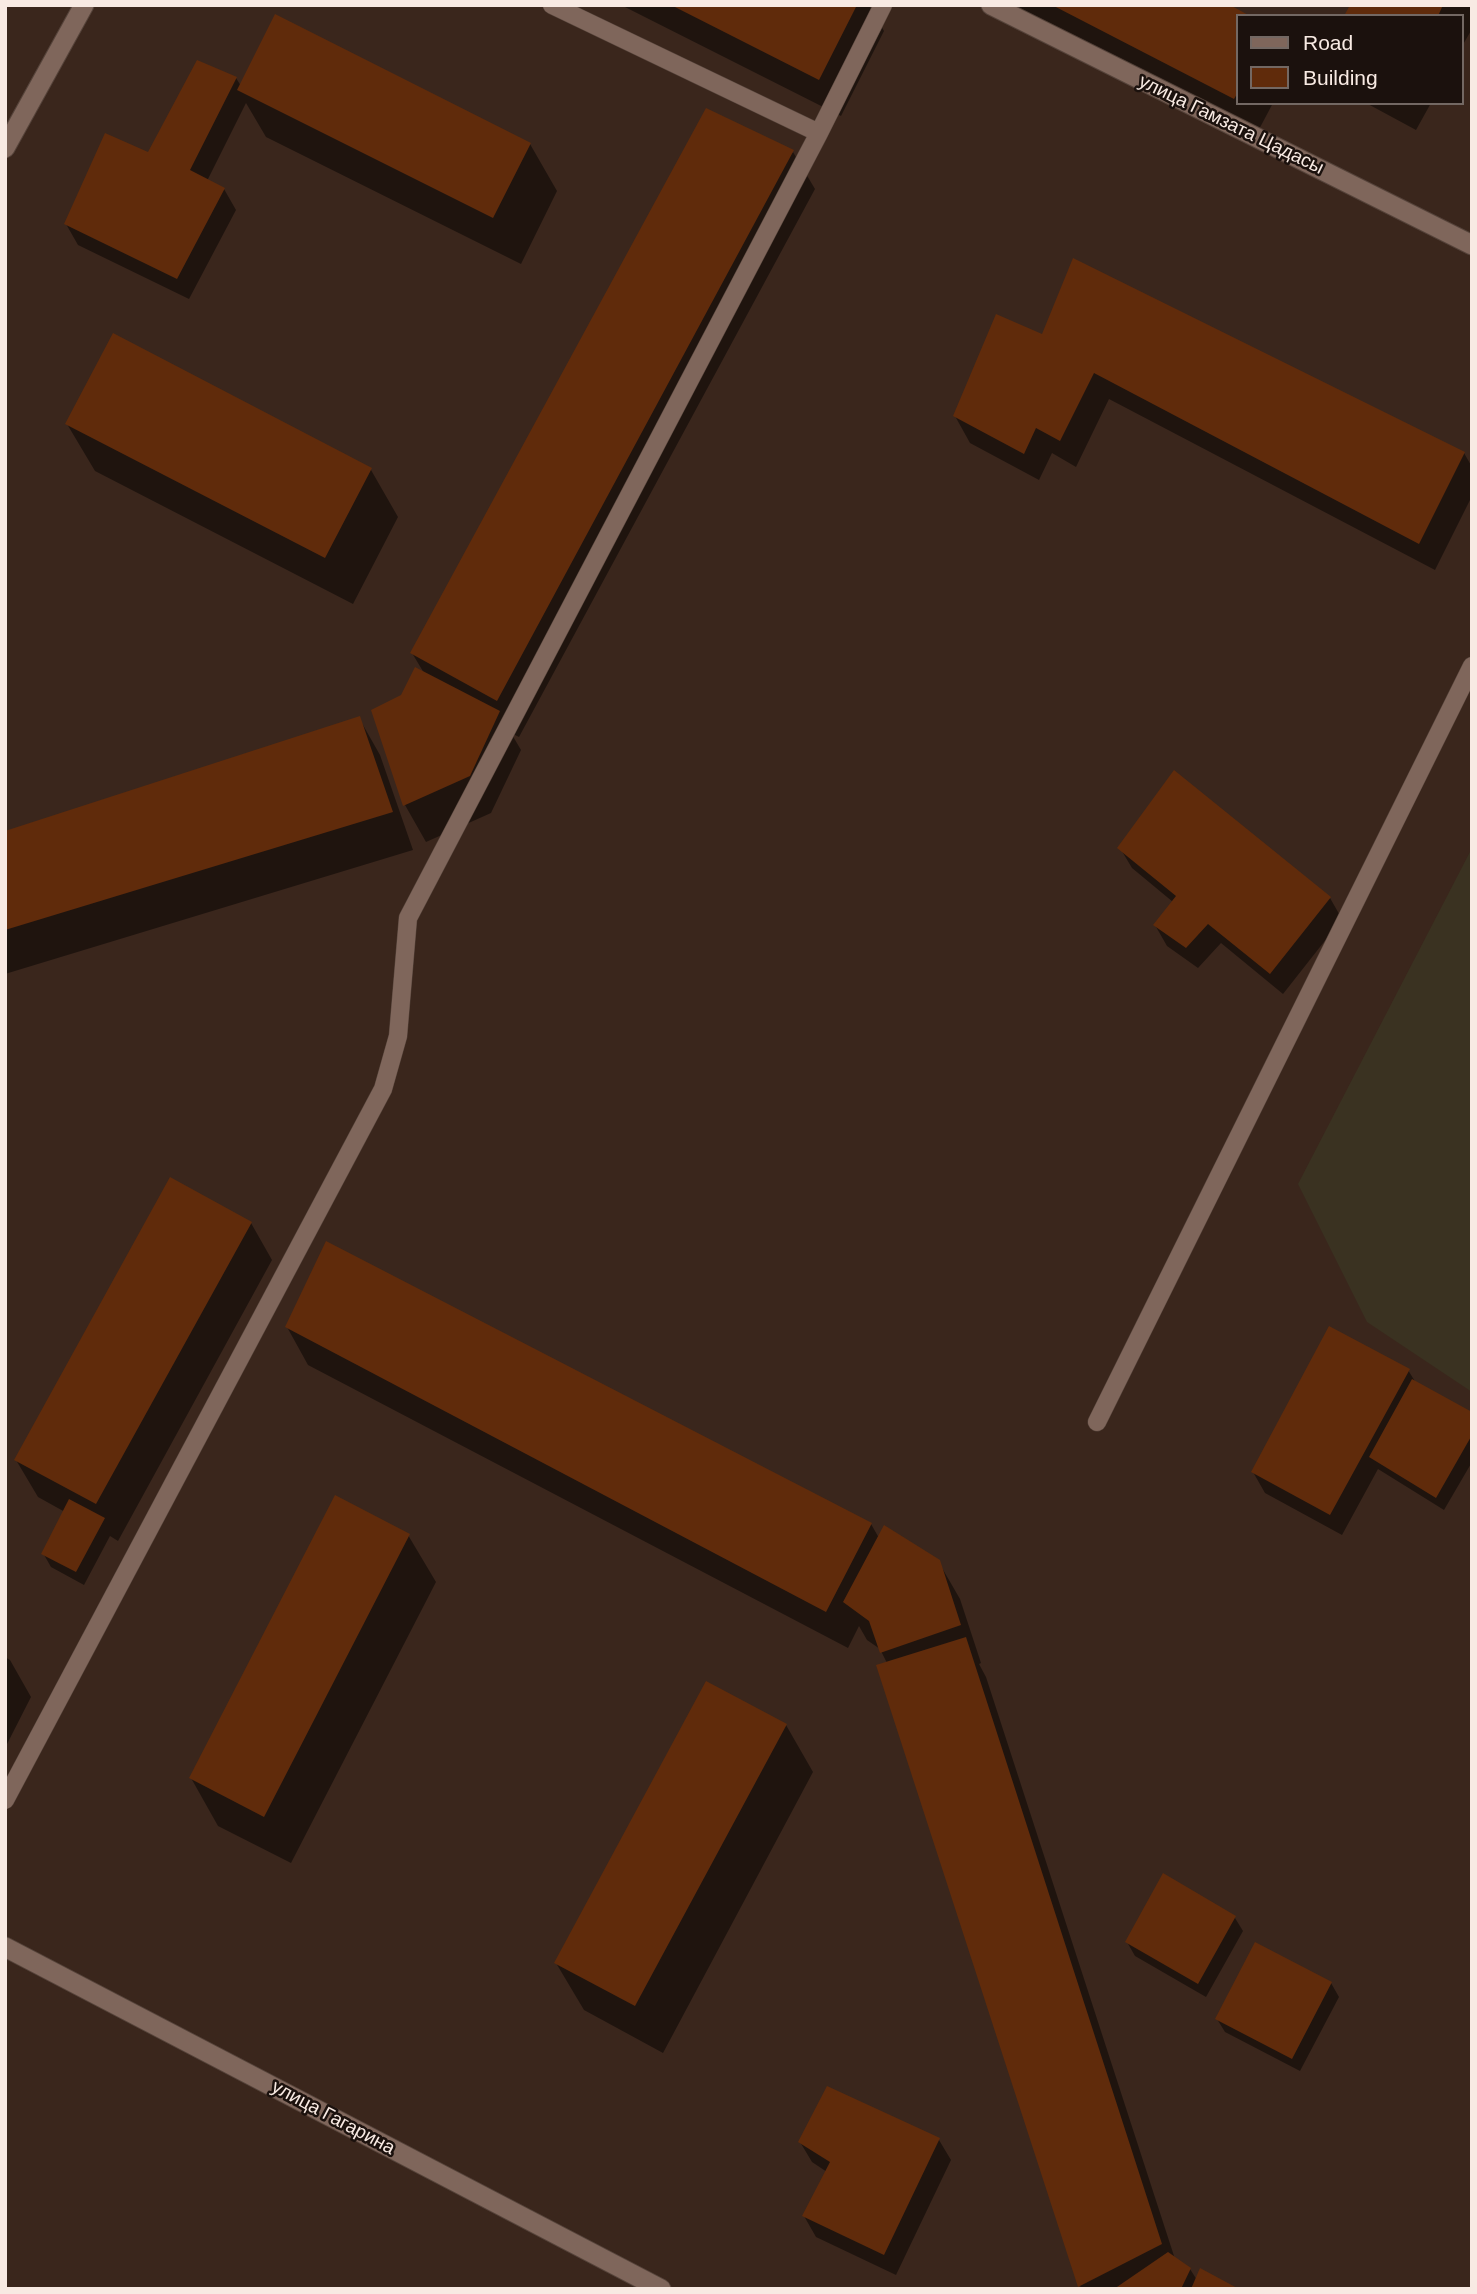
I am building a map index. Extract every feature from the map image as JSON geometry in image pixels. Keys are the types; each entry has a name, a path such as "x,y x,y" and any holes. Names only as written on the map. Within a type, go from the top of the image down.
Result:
{"street":[{"path":"5,148 85,5"},
{"name":"улица Гамзата Цадасы","path":"991,5 1472,244"},
{"name":"улица Гагарина","path":"5,1947 661,2289"}],"lane":[{"path":"552,5 819,133"},
{"path":"5,1800 383,1088 398,1036 408,918 819,133 883,5"},
{"path":"1097,1422 1472,666"}],"shaded area":[{"path":"1472,848 1472,1392 1367,1322 1298,1184"}],"building":[{"path":"671,5 857,5 819,80"},
{"path":"1052,5 1230,5 1246,14 1236,14 1234,99"},
{"path":"1350,5 1443,5 1439,14 1345,14"},
{"path":"275,14 531,143 493,218 237,90"},
{"path":"197,60 237,77 190,170 225,188 177,279 64,224 105,133 148,152"},
{"path":"706,108 794,150 497,701 410,653"},
{"path":"1073,258 1465,452 1419,544 1094,373 1060,441 1036,428 1024,454 953,416 996,314 1042,334"},
{"path":"113,333 372,468 325,558 65,424"},
{"path":"415,667 500,711 470,776 403,806 371,710 401,695"},
{"path":"360,716 393,812 5,930 5,831"},
{"path":"1174,770 1331,897 1270,974 1208,924 1186,948 1153,925 1176,896 1117,848"},
{"path":"170,1177 252,1222 96,1504 14,1460"},
{"path":"326,1241 872,1523 826,1612 285,1327"},
{"path":"1329,1326 1410,1369 1330,1515 1251,1472"},
{"path":"1412,1379 1472,1412 1472,1435 1436,1498 1369,1457"},
{"path":"335,1495 410,1534 264,1817 189,1778"},
{"path":"69,1499 105,1518 76,1572 41,1554"},
{"path":"884,1525 940,1560 961,1625 880,1653 869,1621 843,1602"},
{"path":"966,1637 1162,2244 1078,2287 876,1665"},
{"path":"706,1681 787,1724 635,2006 554,1963"},
{"path":"1163,1873 1236,1916 1198,1984 1125,1942"},
{"path":"1255,1942 1332,1982 1292,2059 1215,2019"},
{"path":"827,2086 940,2138 884,2255 802,2216 830,2162 798,2142"},
{"path":"1168,2252 1191,2268 1181,2289 1114,2289"},
{"path":"1200,2268 1239,2289 1191,2289"}]}
